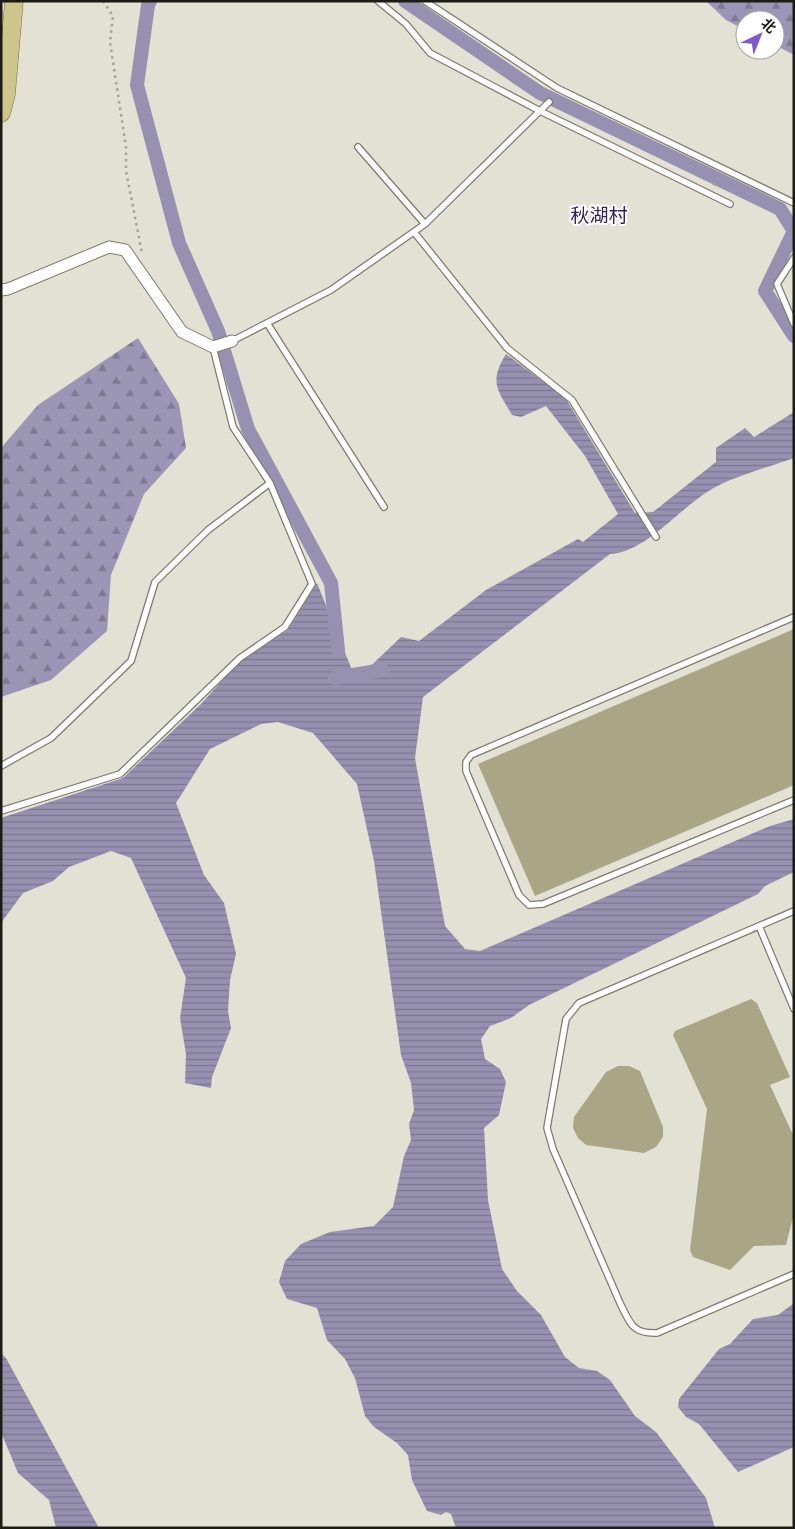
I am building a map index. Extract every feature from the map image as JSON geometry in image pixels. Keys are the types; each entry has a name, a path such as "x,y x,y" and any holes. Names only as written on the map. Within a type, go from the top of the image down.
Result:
{"main road":[{"path":"1,113 6,94 14,1"}],"street":[{"path":"1,290 8,289 109,247 125,250 182,332 213,346 232,341"}],"lane":[{"path":"378,1 406,24 430,53 540,111 730,204"},
{"path":"426,1 557,88 726,168 794,203"},
{"path":"232,341 330,290 425,224 549,102"},
{"path":"358,147 425,224"},
{"path":"414,232 508,348 572,400 656,537"},
{"path":"794,258 777,284 794,324"},
{"path":"268,323 384,507"},
{"path":"1,811 120,774 240,658 285,627 312,584 270,483 233,427 213,346"},
{"path":"1,766 51,738 131,661 155,582 208,530 270,483"},
{"path":"794,617 471,755 466,762 466,771 519,896 529,905 543,904 794,800"},
{"path":"794,911 579,1003 566,1019 547,1128 553,1149 620,1303 631,1326 642,1334 657,1333 794,1274"},
{"path":"758,926 794,1009"}],"path":[{"path":"103,1 113,16 110,42 126,147 126,171 143,256"},
{"path":"707,192 726,168"}],"green space":[{"path":"706,1 794,1 794,55 785,50 785,10 735,10 735,25 726,20"},
{"path":"138,338 179,404 186,448 144,494 111,575 107,631 51,680 1,697 1,448 38,405"}],"shaded area":[{"path":"506,354 566,399 635,513 653,512 716,462 716,448 745,428 754,437 794,412 794,458 721,484 700,497 663,528 637,546 610,554 423,697 415,758 445,926 465,949 480,951 770,826 794,819 794,872 765,886 758,894 529,1005 511,1018 490,1026 481,1039 485,1059 500,1069 506,1082 499,1115 484,1128 488,1200 502,1269 517,1291 541,1315 565,1357 579,1368 597,1371 610,1380 635,1416 656,1432 706,1498 715,1528 456,1528 451,1514 446,1512 441,1515 427,1511 412,1480 408,1455 397,1443 374,1427 365,1416 355,1378 345,1359 327,1340 317,1308 287,1299 279,1282 285,1261 301,1244 330,1232 374,1226 393,1207 404,1156 411,1140 409,1124 414,1110 411,1083 401,1055 374,861 357,784 313,733 278,722 261,724 210,749 176,803 204,875 224,903 236,954 230,980 228,1011 231,1028 212,1077 211,1088 185,1083 186,1054 180,1018 186,978 131,858 111,851 69,867 53,881 23,893 1,923 1,818 123,778 201,704 241,660 288,630 317,583 356,680 401,637 419,641 486,590 578,539 583,542 618,514 585,456 546,406 521,417 512,415 499,392 496,379"},
{"path":"794,1303 794,1447 738,1472 699,1424 686,1417 678,1407 679,1399 719,1349 730,1344 753,1319 778,1315"},
{"path":"1,1353 6,1358 99,1528 56,1528 49,1500 18,1473 1,1432"}],"building":[{"path":"794,629 794,785 535,896 478,764"},
{"path":"751,999 757,1003 790,1077 770,1085 794,1137 794,1213 786,1245 754,1246 730,1270 693,1257 690,1250 707,1109 673,1035 675,1031"},
{"path":"618,1066 629,1066 640,1071 663,1127 663,1137 656,1147 644,1153 586,1145 578,1138 573,1128 574,1117 606,1072"}],"waterway":[{"path":"150,1 137,85 179,243 218,331 248,429 331,583 338,650"},
{"path":"405,1 540,93 780,209 794,231"},
{"path":"794,231 765,291 794,336"},
{"path":"335,678 383,670"}],"district":[{"name":"秋湖村","path":"599,215"}]}
